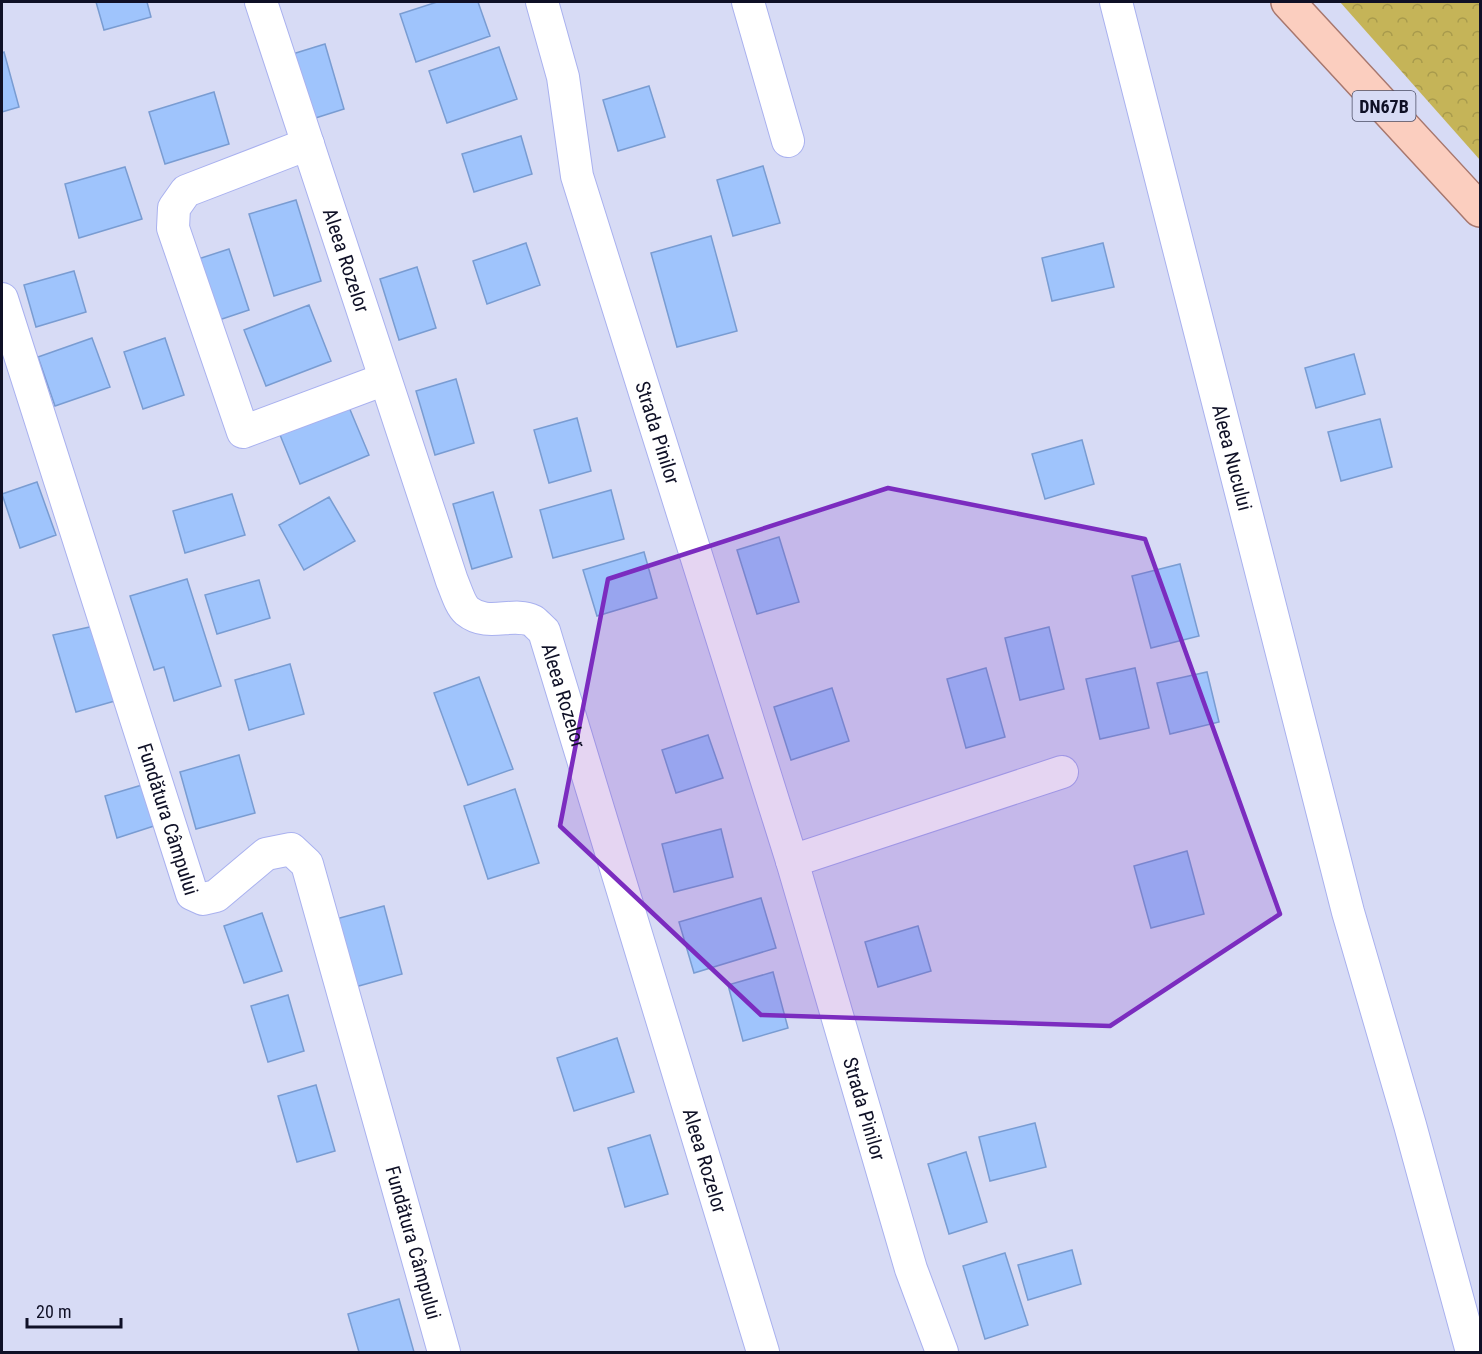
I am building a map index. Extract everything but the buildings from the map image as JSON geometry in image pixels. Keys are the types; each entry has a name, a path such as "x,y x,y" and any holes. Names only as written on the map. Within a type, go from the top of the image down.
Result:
{"main road":[{"name":"DN67B","path":"1288,2 1480,210"}],"street":[{"name":"Aleea Rozelor","path":"261,2 452,581 465,610 475,616 491,620 532,621 544,631 763,1353"},
{"name":"Strada Pinilor","path":"542,2 563,77 577,176 792,861 912,1269 942,1353"},
{"path":"748,2 788,141"},
{"name":"Aleea Nucului","path":"1116,2 1348,912 1410,1125 1472,1353"},
{"path":"308,144 186,191 174,208 173,228 243,432 386,380"},
{"name":"Fundătura Câmpului","path":"2,299 192,894 203,899 216,896 266,854 291,849 307,864 444,1353"},
{"path":"792,861 1062,772"}],"highlighted area":[{"path":"888,488 1145,539 1280,914 1110,1026 761,1015 560,826 608,579"}],"green space":[{"path":"1340,2 1480,2 1480,160"}]}
